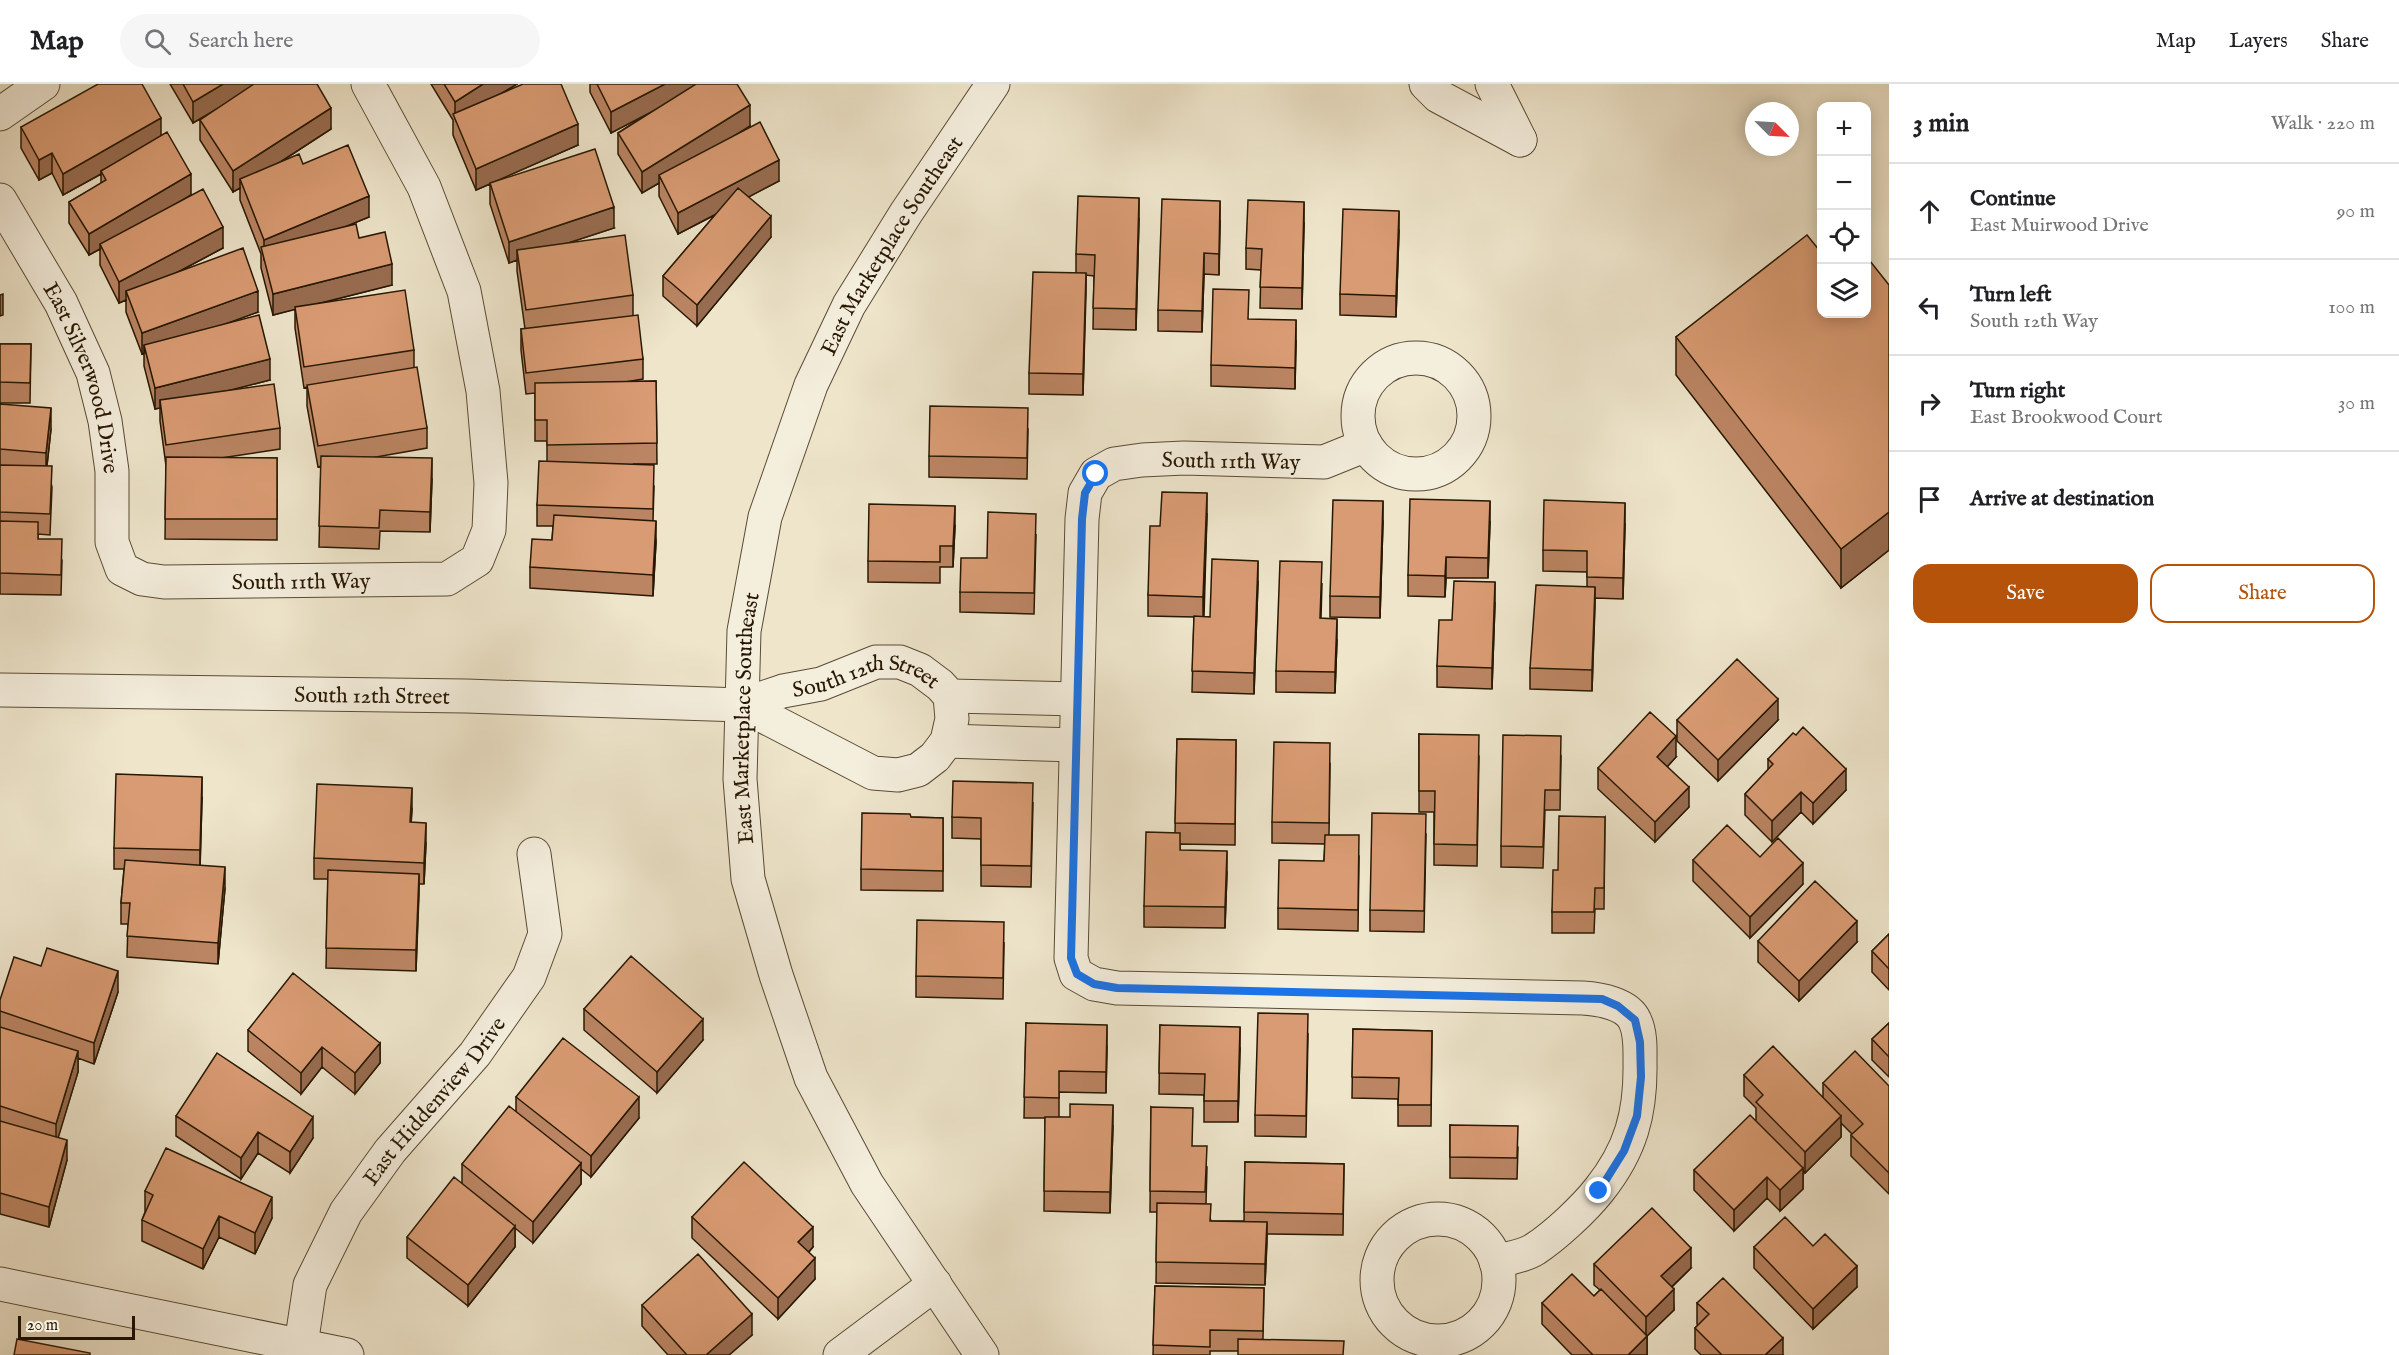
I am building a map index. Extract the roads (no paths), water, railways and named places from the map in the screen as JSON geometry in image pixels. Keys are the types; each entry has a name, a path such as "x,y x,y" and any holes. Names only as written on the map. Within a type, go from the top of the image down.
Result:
{"street":[{"path":"0,114 43,84"},
{"name":"South 11th Way","path":"122,569 141,579 164,582 401,581 447,579 477,560 489,530 491,483 483,391 464,291 424,187 368,84"},
{"name":"East Marketplace Southeast","path":"982,1355 867,1184 811,1078 779,986 748,879 740,779 744,631 765,517 811,385 849,305 906,213 993,84"},
{"path":"1426,84 1438,96 1520,140 1492,84"},
{"name":"East Silverwood Drive","path":"0,200 61,303 93,373 105,421 112,471 112,542 122,569"},
{"name":"South 11th Way","path":"1077,699 1082,519 1085,493 1096,474 1114,464 1142,460 1184,458 1324,462 1366,445"},
{"name":"South 12th Street","path":"0,690 466,696 742,705 783,691 821,684 876,662 900,662 920,670 940,685 950,696 952,719 947,741 935,757 918,770 898,775 873,773 742,705"},
{"name":"South 12th Street","path":"950,696 1077,699"},
{"path":"1077,699 1071,958 1077,974 1094,984 1117,988 1602,999 1618,1006 1635,1020 1640,1042 1641,1077 1637,1116 1624,1151 1599,1191 1534,1251 1496,1262"},
{"path":"947,741 1075,746"},
{"name":"East Hiddenview Drive","path":"302,1345 310,1285 346,1212 390,1150 475,1054 530,977 545,934 534,854"},
{"path":"0,1284 347,1355"},
{"path":"840,1355 935,1284"}]}
